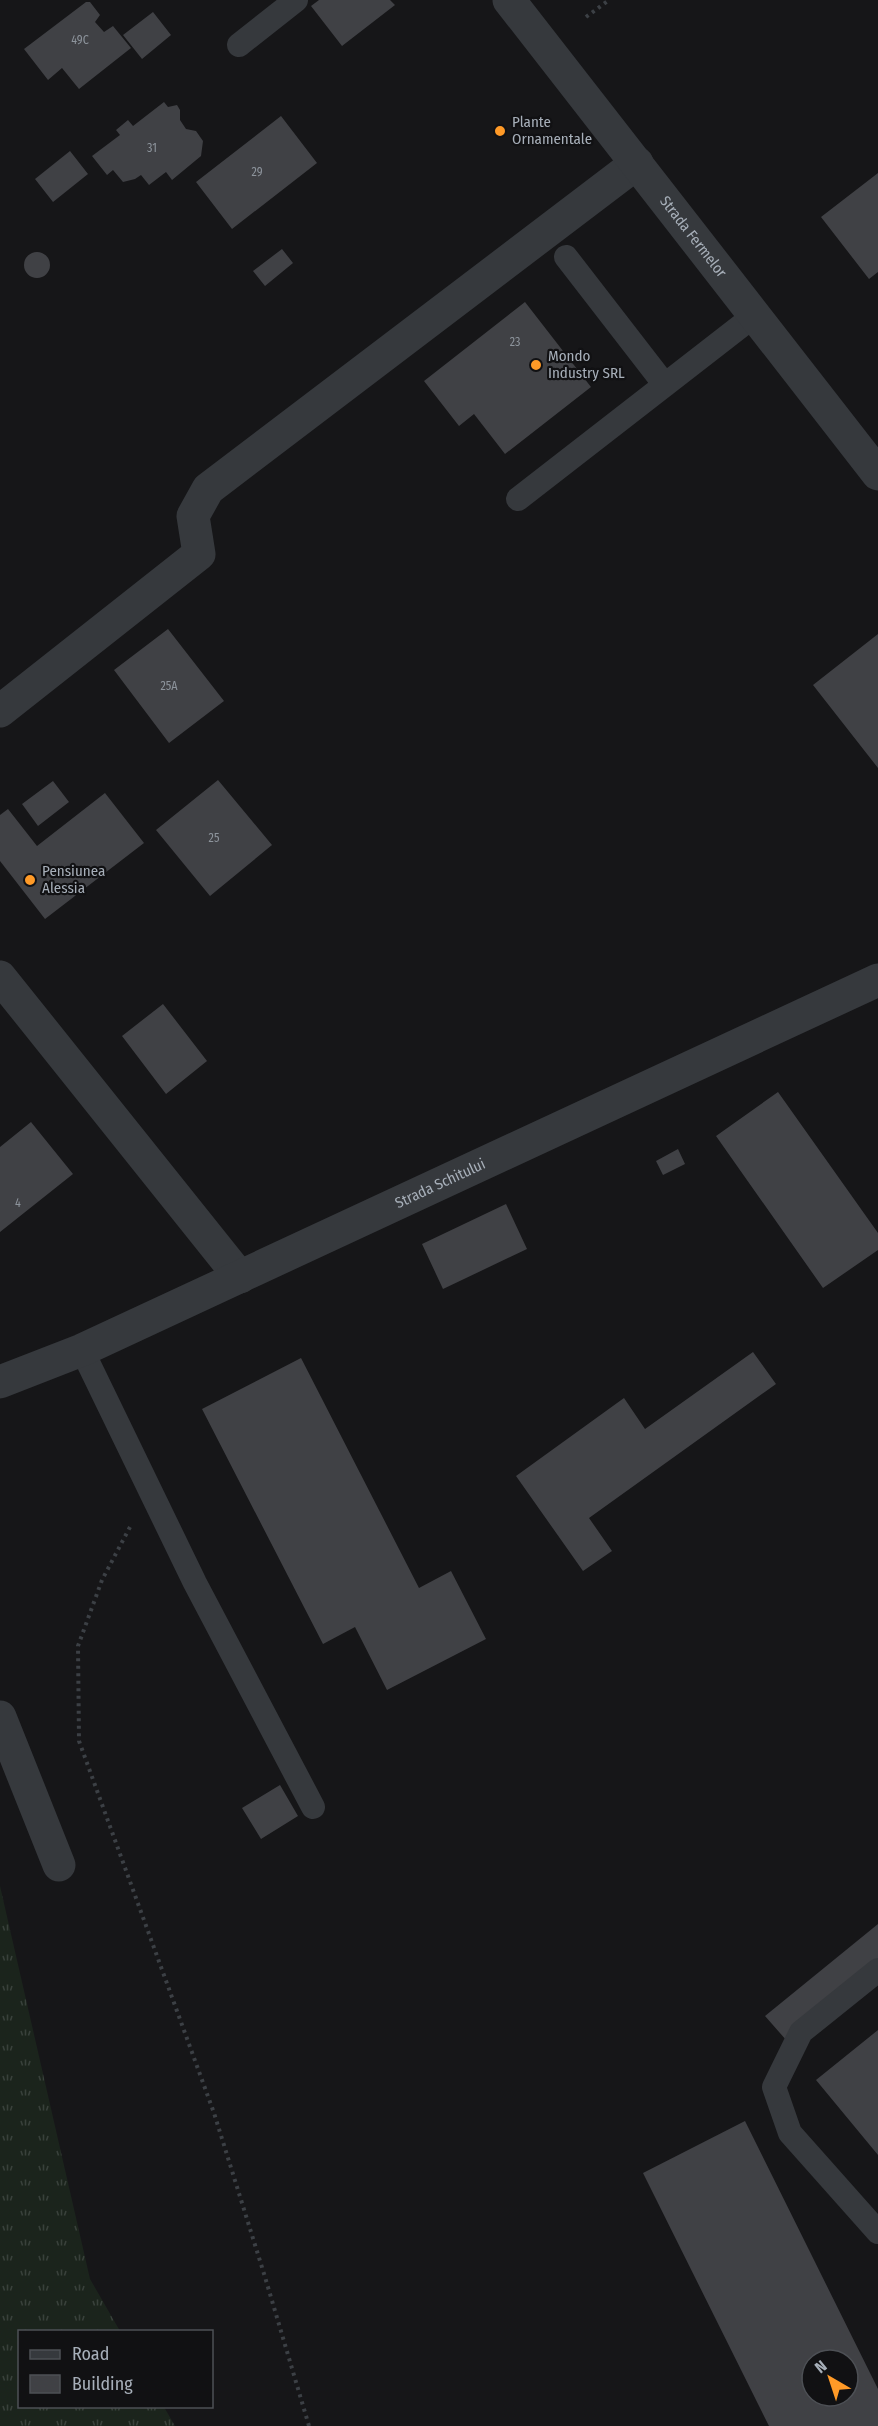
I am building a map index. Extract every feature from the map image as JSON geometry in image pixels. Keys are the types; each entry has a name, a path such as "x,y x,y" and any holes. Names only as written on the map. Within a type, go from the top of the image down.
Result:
{"street":[{"name":"Strada Fermelor","path":"509,0 878,474"},
{"path":"0,711 199,554 193,516 208,489 637,163"},
{"path":"0,977 240,1277"},
{"name":"Strada Schitului","path":"0,1382 82,1350 878,980"},
{"path":"0,1717 59,1865"}],"lane":[{"path":"239,45 296,0"},
{"path":"566,257 665,385"},
{"path":"518,499 755,315"},
{"path":"82,1350 195,1583 313,1807"},
{"path":"878,1970 801,2032 774,2087 790,2133 878,2232"}],"path":[{"path":"586,17 609,0"},
{"path":"150,1490 102,1580 78,1646 79,1741 214,2114 309,2426"}],"green space":[{"path":"0,1886 90,2279 119,2330 18,2330 18,2408 165,2408 175,2426 0,2426"}],"building":[{"path":"319,0 390,0 395,5 342,46 311,6"},
{"path":"86,2 90,2 100,15 95,22 104,32 113,26 131,48 79,89 62,68 48,80 24,49"},
{"path":"153,12 171,35 142,59 123,35"},
{"path":"164,102 168,107 177,105 180,110 180,120 186,129 196,131 203,141 201,156 172,180 166,172 149,185 141,175 123,182 113,170 107,175 92,156 120,135 116,130 128,120 133,126"},
{"path":"281,116 317,163 232,229 196,182"},
{"path":"70,151 88,174 53,202 35,179"},
{"path":"878,173 878,272 869,279 821,217"},
{"path":"282,249 293,263 265,286 253,271"},
{"path":"37,252 47,255 50,265 47,275 37,278 27,275 24,265 27,255"},
{"path":"525,302 591,387 505,454 474,414 459,426 424,381"},
{"path":"168,629 224,701 169,743 114,670"},
{"path":"878,634 878,768 813,685"},
{"path":"218,780 272,845 210,896 156,830"},
{"path":"53,781 69,802 38,826 22,804"},
{"path":"105,793 144,843 45,919 0,861 0,815 8,809 37,846"},
{"path":"163,1004 207,1061 166,1094 122,1036"},
{"path":"778,1092 878,1233 878,1250 823,1288 716,1136"},
{"path":"31,1122 73,1174 0,1232 0,1147"},
{"path":"678,1149 685,1164 663,1175 656,1161"},
{"path":"506,1204 527,1249 443,1289 422,1244"},
{"path":"753,1352 776,1384 589,1518 612,1551 583,1571 516,1476 624,1398 645,1429"},
{"path":"301,1358 419,1588 451,1571 486,1639 387,1690 355,1627 323,1644 202,1409"},
{"path":"280,1785 298,1816 261,1839 242,1808"},
{"path":"878,1924 878,1979 794,2049 765,2016"},
{"path":"878,2030 878,2155 816,2080"},
{"path":"745,2121 858,2348 800,2348 800,2408 860,2408 860,2353 878,2389 878,2426 769,2426 643,2173"}],"place":[{"name":"Plante Ornamentale","path":"500,131"},
{"name":"Mondo Industry SRL","path":"536,365"},
{"name":"Pensiunea Alessia","path":"30,880"}]}
